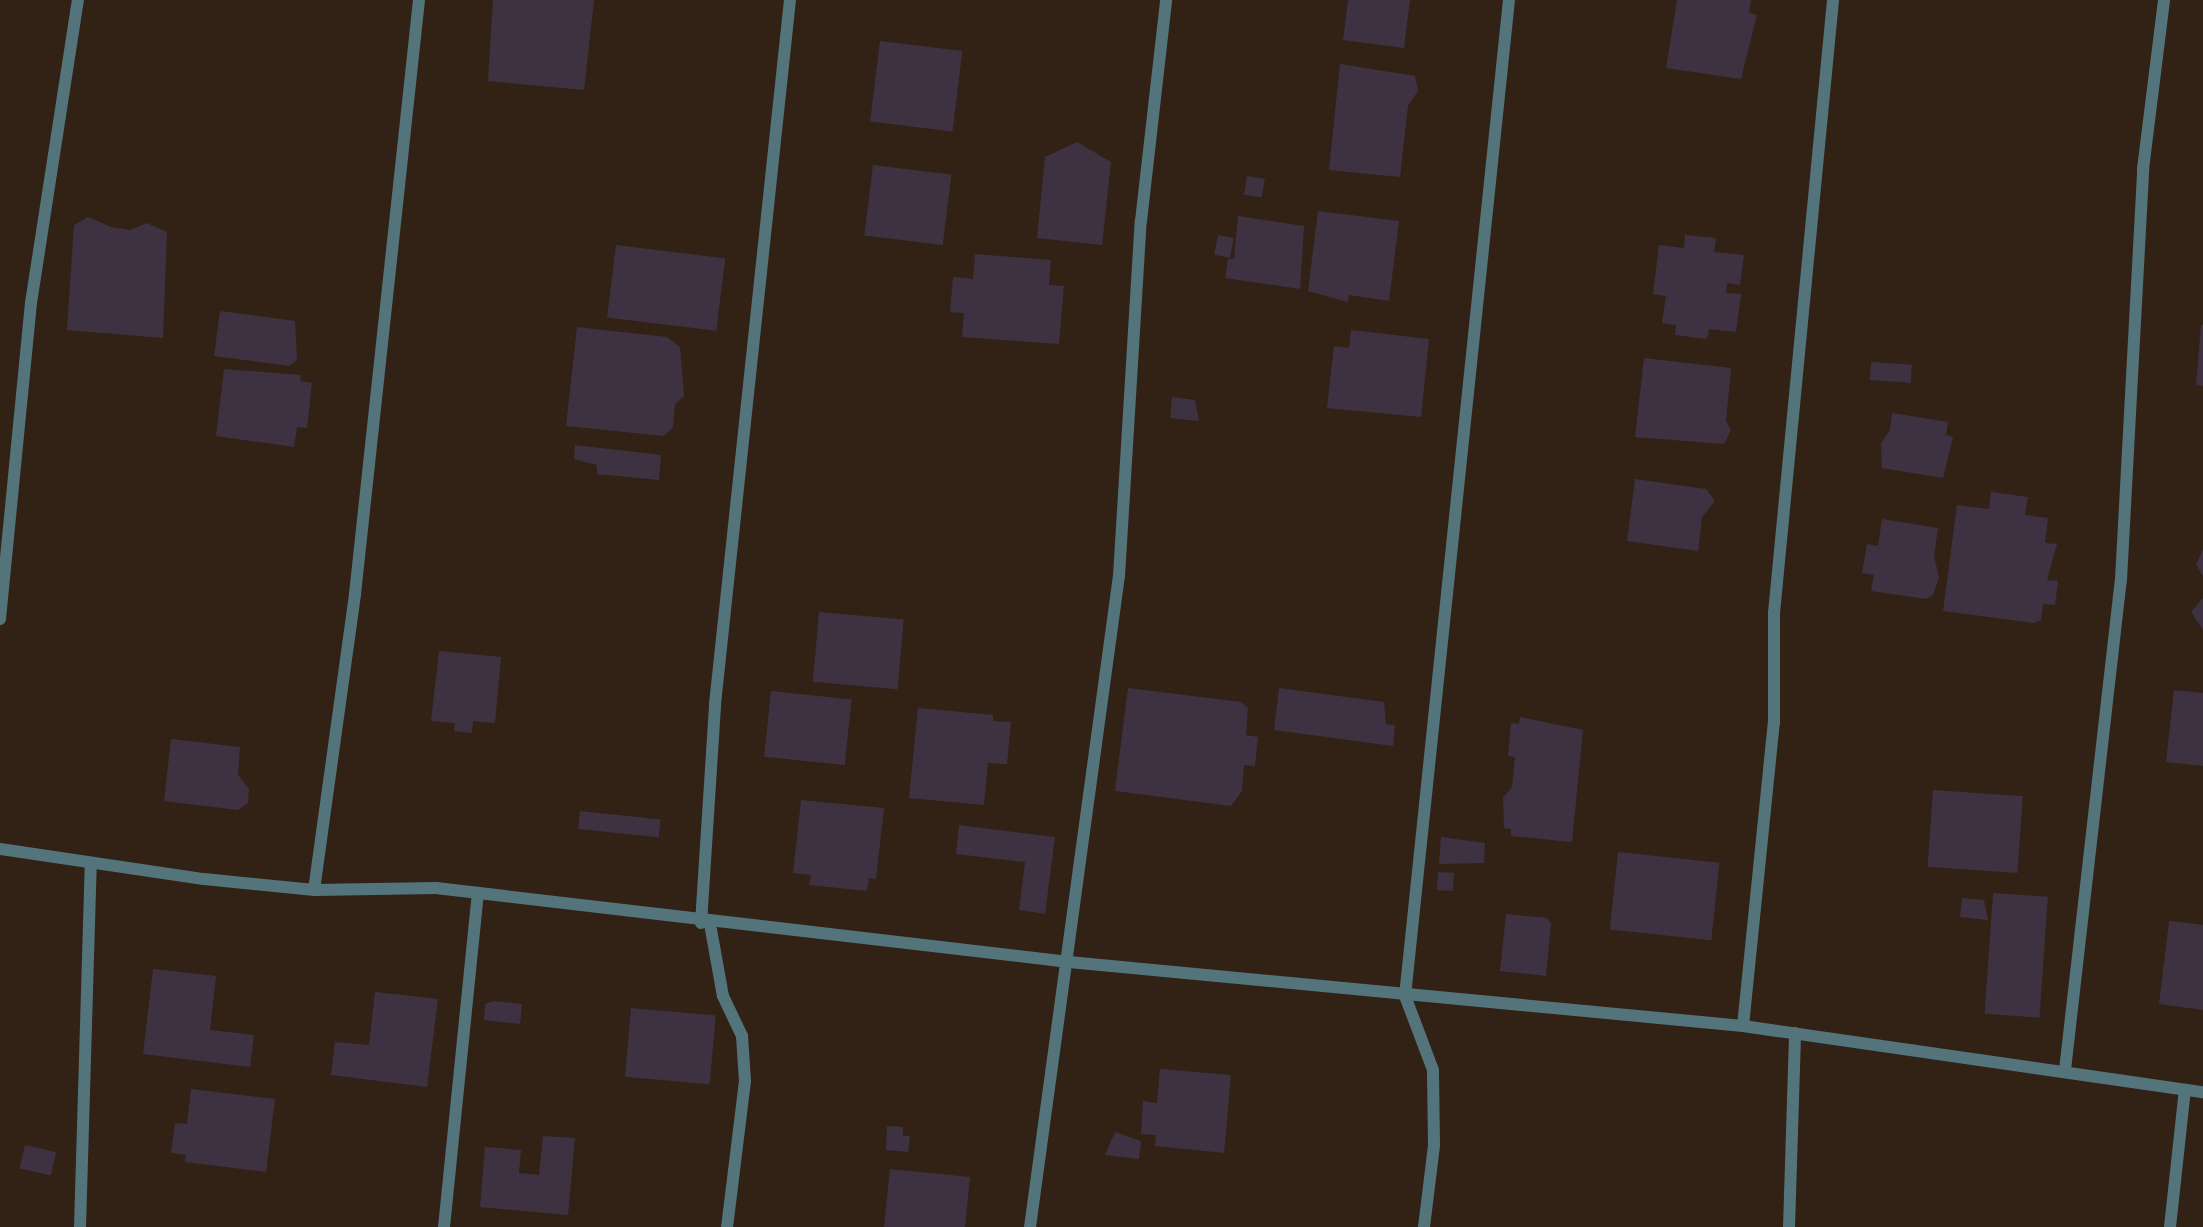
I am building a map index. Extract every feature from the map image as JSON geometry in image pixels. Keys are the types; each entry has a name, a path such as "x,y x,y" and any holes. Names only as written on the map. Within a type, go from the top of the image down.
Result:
{"street":[{"path":"0,619 31,303 78,0"},
{"path":"314,890 355,594 419,0"},
{"path":"728,1227 745,1081 742,1036 723,996 706,924 716,704 790,0"},
{"path":"1030,1227 1069,962 1119,576 1141,221 1166,0"},
{"path":"1424,1227 1434,1145 1433,1070 1405,996 1509,0"},
{"path":"1743,1026 1774,723 1774,613 1833,0"},
{"path":"2064,1070 2121,580 2143,168 2164,0"},
{"path":"0,849 91,863 314,890 436,888 706,924 1405,996 1743,1026 2064,1070 2203,1092"},
{"path":"80,1227 91,863"},
{"path":"444,1227 478,893"},
{"path":"1789,1227 1795,1033"},
{"path":"2170,1227 2185,1090"}],"building":[{"path":"493,0 594,0 584,90 488,81"},
{"path":"1348,0 1410,0 1404,48 1343,40"},
{"path":"1677,0 1751,0 1749,13 1757,15 1741,79 1666,68"},
{"path":"880,41 962,51 953,132 870,121"},
{"path":"1340,64 1415,76 1418,91 1408,106 1400,177 1329,170"},
{"path":"1077,142 1111,162 1102,245 1037,238 1045,157"},
{"path":"873,165 951,175 943,245 864,235"},
{"path":"1247,176 1265,179 1262,198 1244,195"},
{"path":"1318,211 1399,221 1389,301 1349,295 1348,302 1308,291"},
{"path":"1238,216 1304,226 1300,289 1225,278 1228,259 1234,259"},
{"path":"88,217 111,227 130,230 147,223 167,232 163,338 67,330 74,225"},
{"path":"1218,235 1234,238 1230,258 1214,255"},
{"path":"1685,235 1716,238 1714,252 1744,255 1740,285 1727,283 1726,293 1741,294 1736,332 1709,329 1707,339 1675,335 1676,325 1662,323 1666,296 1653,294 1659,245 1684,248"},
{"path":"616,245 725,258 716,331 607,317"},
{"path":"975,254 1051,260 1049,285 1064,286 1059,344 962,337 964,313 950,312 953,277 973,279"},
{"path":"220,311 295,321 297,360 289,366 214,356"},
{"path":"2201,325 2203,325 2203,386 2196,385"},
{"path":"577,327 667,337 680,347 684,396 675,404 673,427 664,436 566,426"},
{"path":"1351,330 1429,339 1421,417 1327,408 1334,346 1349,348"},
{"path":"1644,358 1731,368 1726,421 1731,430 1724,444 1635,437"},
{"path":"1871,362 1912,365 1911,383 1870,380"},
{"path":"224,369 301,375 300,381 312,383 307,428 297,427 294,447 216,436"},
{"path":"1172,397 1195,400 1199,421 1170,418"},
{"path":"1892,413 1948,422 1946,435 1953,437 1943,478 1882,468 1881,443 1890,430"},
{"path":"575,445 661,455 659,480 597,474 597,465 574,459"},
{"path":"1635,479 1706,489 1715,501 1702,517 1698,551 1627,541"},
{"path":"1991,492 2028,497 2025,515 2048,518 2045,543 2057,544 2047,580 2058,581 2055,605 2043,604 2041,620 2034,623 1943,611 1957,505 1989,509"},
{"path":"1882,519 1938,528 1934,556 1939,577 1933,595 1926,599 1871,591 1874,575 1862,573 1867,544 1878,546"},
{"path":"2203,549 2203,576 2196,565"},
{"path":"2203,598 2203,630 2191,612"},
{"path":"819,612 904,619 898,689 813,682"},
{"path":"439,651 501,657 495,723 473,721 472,733 454,731 455,723 431,721"},
{"path":"1128,688 1241,702 1248,708 1246,735 1258,737 1255,766 1244,765 1242,791 1231,806 1115,791"},
{"path":"1279,688 1384,702 1386,724 1395,725 1393,746 1274,730"},
{"path":"2174,690 2203,693 2203,766 2166,762"},
{"path":"771,691 852,699 845,765 764,757"},
{"path":"918,708 993,715 993,721 1011,722 1007,764 988,763 984,805 909,798"},
{"path":"1520,717 1583,730 1572,842 1511,836 1511,829 1504,828 1503,798 1512,787 1515,757 1508,756 1511,723 1519,724"},
{"path":"171,739 240,747 238,775 249,789 248,803 238,810 164,801"},
{"path":"1933,790 2023,796 2017,873 1928,867"},
{"path":"801,800 884,808 876,879 869,878 867,891 809,885 811,875 793,873"},
{"path":"580,811 661,819 659,837 578,829"},
{"path":"959,825 1055,837 1045,914 1019,910 1025,862 956,854"},
{"path":"1441,837 1485,843 1484,863 1439,864"},
{"path":"1618,852 1719,863 1711,940 1610,930"},
{"path":"1438,872 1454,873 1453,891 1437,890"},
{"path":"1993,893 2048,897 2039,1018 1985,1014"},
{"path":"1962,898 1984,900 1988,920 1960,917"},
{"path":"1506,914 1547,918 1551,924 1546,976 1500,971"},
{"path":"2169,921 2203,925 2203,1010 2159,1004"},
{"path":"153,969 216,976 210,1030 254,1035 250,1067 143,1054"},
{"path":"375,992 438,999 427,1087 331,1075 335,1042 369,1045"},
{"path":"493,1001 522,1004 520,1024 484,1020 485,1004"},
{"path":"631,1008 716,1015 710,1084 625,1077"},
{"path":"1160,1069 1231,1075 1224,1153 1155,1146 1156,1135 1141,1134 1143,1101 1157,1103"},
{"path":"191,1089 275,1099 266,1172 185,1162 186,1155 171,1153 175,1123 187,1124"},
{"path":"887,1126 903,1127 903,1136 910,1136 908,1152 886,1150"},
{"path":"1115,1132 1141,1141 1139,1159 1105,1155"},
{"path":"543,1136 575,1138 568,1215 480,1207 485,1147 521,1150 519,1173 539,1175"},
{"path":"25,1145 56,1152 51,1176 20,1168"},
{"path":"890,1169 970,1177 965,1227 884,1227"}]}
